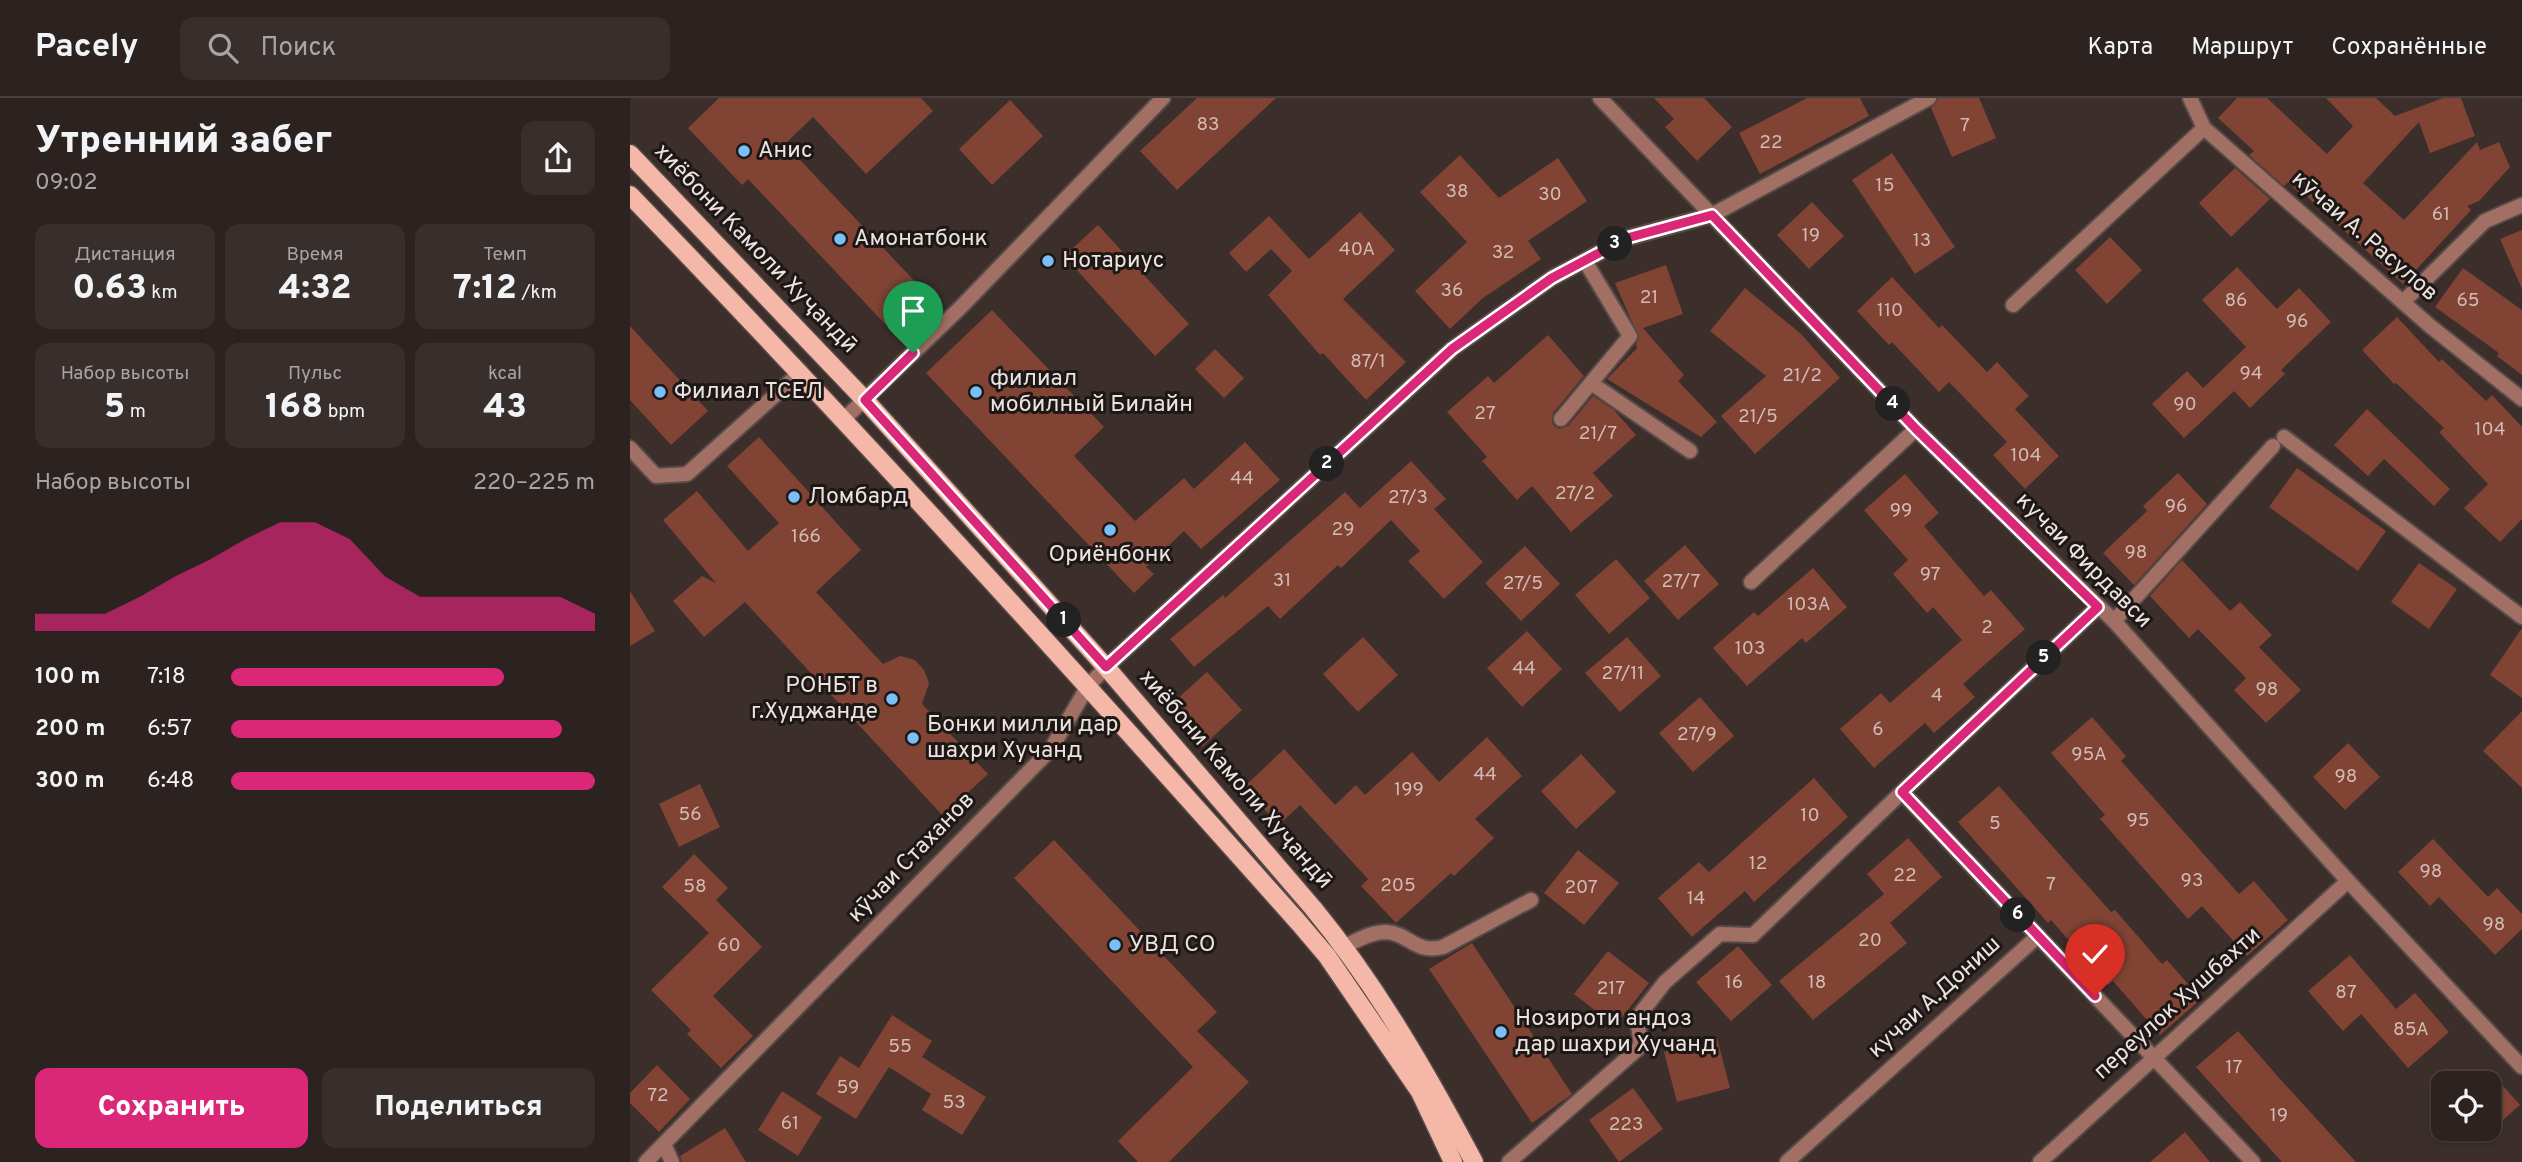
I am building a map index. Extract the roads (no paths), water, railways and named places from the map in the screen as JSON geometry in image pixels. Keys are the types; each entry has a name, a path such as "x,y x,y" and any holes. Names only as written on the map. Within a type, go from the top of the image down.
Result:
{"main road":[{"name":"хиёбони Камоли Хуҷандӣ","path":"630,154 865,400 1106,667 1345,946 1426,1070 1474,1162"},
{"name":"хиёбони Камоли Хуҷандӣ","path":"630,195 801,372 1088,686 1326,956 1420,1092 1453,1162"}],"street":[{"path":"844,420 961,307 1163,98"},
{"name":"кучаи Фирдавси","path":"1600,98 1916,429 2115,621 2348,881 2522,1067"},
{"name":"кӯчаи Стаханов","path":"646,1162 1051,748 1088,686 1106,667 1452,349 1552,278 1627,238 1712,215 1929,98"},
{"name":"кӯчаи А. Расулов","path":"2190,98 2204,128 2403,302 2522,399"},
{"path":"2013,305 2204,128"},
{"path":"2403,302 2485,221 2522,205"},
{"path":"1561,419 1630,336 1585,261"},
{"path":"630,448 656,475 687,474 801,372"},
{"path":"1591,383 1690,451"},
{"path":"1751,582 1916,429"},
{"path":"2115,621 2278,441 2522,618"},
{"path":"1509,1162 1641,1046 1637,1018 1665,982 1720,934 1753,935 2098,607"},
{"path":"1902,792 2038,936"},
{"name":"переулок Хушбахти","path":"2040,1162 2153,1056 2348,881"},
{"path":"1345,946 1369,934 1389,932 1428,951 1531,900"},
{"name":"кучаи А.Дониш","path":"1787,1162 2038,936 2253,1162"},
{"path":"664,1144 672,1162"}],"place":[{"name":"Анис","path":"744,151"},
{"name":"Амонатбонк","path":"840,239"},
{"name":"Нотариус","path":"1048,261"},
{"name":"Филиал ТСЕЛ","path":"660,392"},
{"name":"филиал мобилный Билайн","path":"976,392"},
{"name":"Ломбард","path":"794,497"},
{"name":"Ориёнбонк","path":"1110,530"},
{"name":"РОНБТ в г.Худжанде","path":"892,699"},
{"name":"Бонки милли дар шахри Хучанд","path":"913,738"},
{"name":"УВД СО","path":"1115,945"},
{"name":"Нозироти андоз дар шахри Хучанд","path":"1501,1032"}]}
